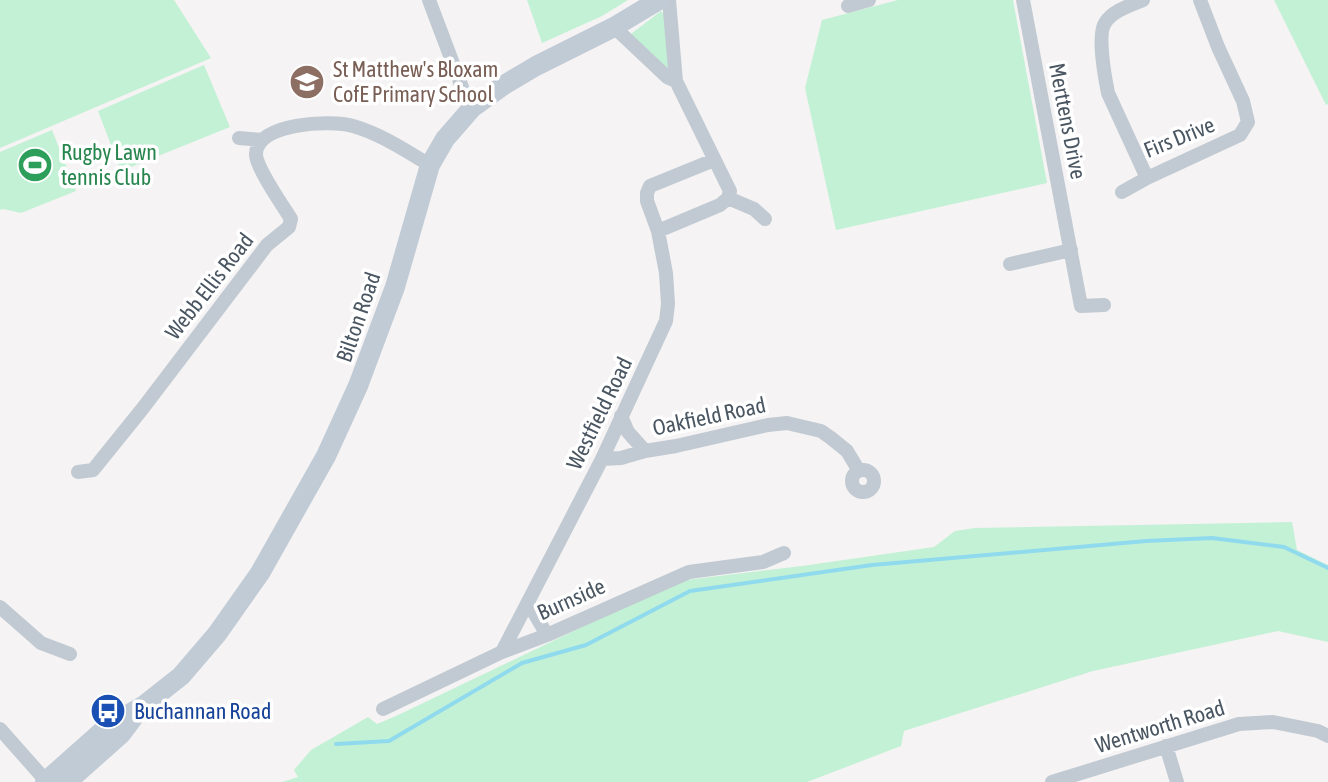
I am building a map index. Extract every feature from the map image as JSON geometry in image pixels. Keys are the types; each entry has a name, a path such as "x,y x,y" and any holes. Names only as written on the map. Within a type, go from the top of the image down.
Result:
{"main road":[{"name":"Bilton Road","path":"51,782 107,727 143,706 181,676 217,634 260,573 319,469 358,386 395,287 430,165 445,139 472,108 504,85 659,0"},
{"name":"Bilton Road","path":"51,782 121,734 143,706"}],"street":[{"path":"429,0 472,108"},
{"path":"658,231 720,205 728,198 730,191 676,81 669,0"},
{"path":"848,6 869,0"},
{"name":"Merttens Drive","path":"1023,0 1081,306 1104,305"},
{"name":"Firs Drive","path":"1143,0 1117,12 1105,22 1101,33 1108,93 1147,178 1240,135 1248,122 1243,101 1200,0"},
{"path":"614,27 667,77 676,81"},
{"path":"239,138 262,140 279,130 327,123 350,125 368,131 430,165"},
{"name":"Webb Ellis Road","path":"78,472 93,470 267,245 289,227 291,219 256,156 262,140"},
{"name":"Westfield Road","path":"502,652 602,459 666,321 666,273 658,231 647,201 650,186 714,160"},
{"path":"1122,192 1147,178"},
{"path":"728,198 754,209 765,219"},
{"path":"1010,264 1071,250"},
{"path":"621,416 628,432 645,451"},
{"name":"Oakfield Road","path":"602,459 621,458 787,423 821,431 847,451 859,471"},
{"name":"Burnside","path":"383,709 502,652 689,572 763,562 784,553"},
{"path":"529,604 547,635"},
{"path":"0,607 41,643 70,654"},
{"name":"Wentworth Road","path":"1052,782 1239,724 1273,722 1328,736"},
{"path":"0,729 51,782"},
{"path":"1166,746 1177,782"}],"green space":[{"path":"0,0 174,0 211,58 0,148"},
{"path":"527,0 628,0 602,16 542,43"},
{"path":"898,0 1013,0 1047,183 836,230 805,88 822,20"},
{"path":"1274,0 1328,0 1328,104 1326,105"},
{"path":"661,11 665,16 671,66 667,68 627,37"},
{"path":"204,65 230,127 121,171 98,111"},
{"path":"52,130 76,191 21,213 0,210 0,152"},
{"path":"1292,522 1297,550 1328,565 1328,642 1278,631 1093,671 904,731 901,746 807,782 282,782 298,777 294,770 311,750 368,717 377,724 396,716 678,581 934,547 955,531 975,528"}],"waterway":[{"path":"336,744 389,741 522,663 586,645 690,591 872,565 1212,538 1284,547 1328,568"}],"place":[{"name":"St Matthew's Bloxam CofE Primary School","path":"307,82"},
{"name":"Rugby Lawn tennis Club","path":"35,165"},
{"name":"Buchannan Road","path":"108,711"}]}
